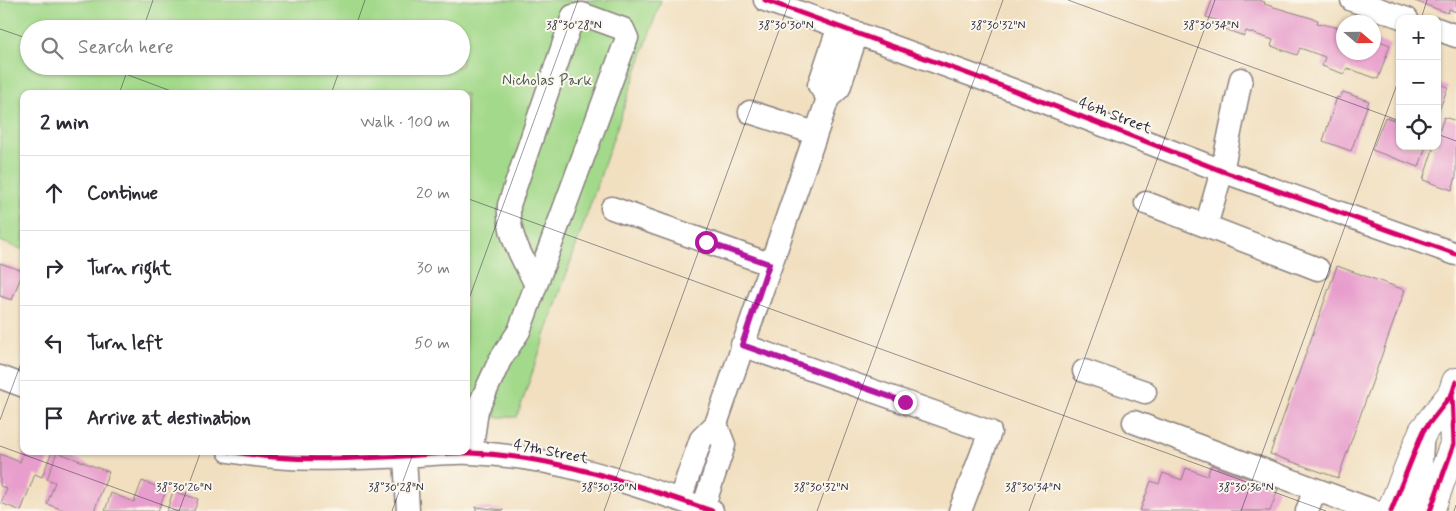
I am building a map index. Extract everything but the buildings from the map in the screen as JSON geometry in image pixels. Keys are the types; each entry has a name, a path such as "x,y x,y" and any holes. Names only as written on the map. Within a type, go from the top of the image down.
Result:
{"main road":[{"path":"1391,511 1422,431 1455,391"},
{"path":"1430,511 1454,444 1455,391"}],"street":[{"name":"46th Street","path":"765,0 815,8 848,29 1222,171 1456,254"},
{"path":"1352,0 1396,15"},
{"path":"471,453 476,410 500,360 519,331 535,283 627,38 624,29 582,14 573,16 509,205 508,224 511,235 535,283"},
{"path":"680,499 700,439 716,424 769,264 828,98 838,88 848,29"},
{"path":"1441,30 1456,36"},
{"path":"1206,226 1222,171 1242,79"},
{"path":"750,112 816,133"},
{"path":"1146,203 1318,269"},
{"path":"612,208 769,264"},
{"path":"511,235 550,245"},
{"path":"742,345 990,432 960,511"},
{"path":"1084,370 1145,392"},
{"path":"0,377 20,384"},
{"path":"1134,422 1374,511"},
{"path":"707,509 724,445 716,424"},
{"path":"1410,511 1420,482 1422,431"},
{"name":"47th Street","path":"471,453 523,458 618,478 707,509"},
{"name":"47th Street","path":"259,455 282,458 427,455"},
{"path":"405,456 408,511"},
{"path":"1307,511 1315,489"}],"green space":[{"name":"Nicholas Park","path":"0,0 661,0 517,417 470,417 470,90 20,90 20,248 0,241"}],"cycle path":[{"path":"765,0 1010,89 1222,171 1456,254"},
{"path":"1391,511 1423,431 1452,394 1456,382"},
{"path":"1430,511 1454,444 1452,394"},
{"path":"470,453 502,455 594,473 712,511"},
{"path":"258,455 316,459 416,455"}],"route":[{"path":"706,242 769,264 742,345 905,402"}]}
